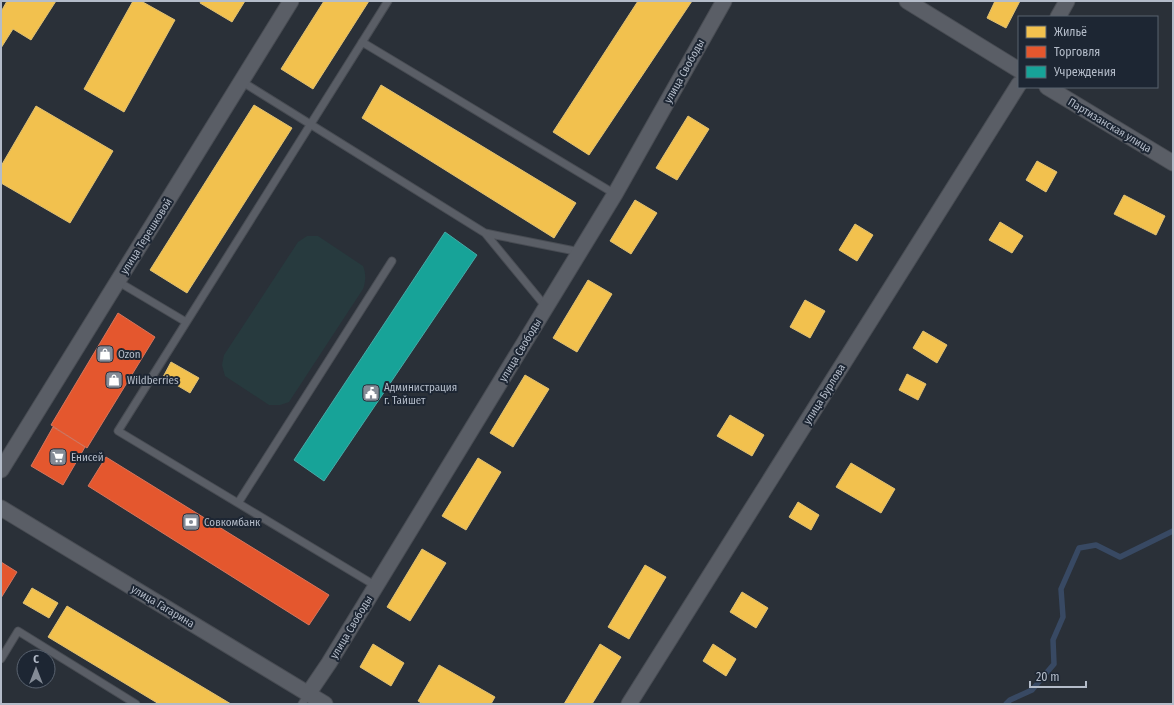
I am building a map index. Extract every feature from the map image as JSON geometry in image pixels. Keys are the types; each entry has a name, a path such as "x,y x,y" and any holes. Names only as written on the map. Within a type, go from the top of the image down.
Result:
{"street":[{"name":"улица Терешковой","path":"1,470 291,1"},
{"name":"улица Свободы","path":"305,699 329,663 615,194 724,1"},
{"path":"907,1 1018,69"},
{"path":"1059,16 1067,1"},
{"name":"улица Бурлова","path":"629,704 1018,86"},
{"name":"Партизанская улица","path":"1048,88 1173,162"},
{"name":"улица Гагарина","path":"1,508 305,699 325,704"}],"lane":[{"path":"376,586 118,431 388,1"},
{"path":"362,42 615,194"},
{"path":"241,82 485,233 546,306"},
{"path":"485,233 580,252"},
{"path":"238,503 392,261"},
{"path":"117,281 186,322"},
{"path":"1,659 18,631 136,704"}],"green space":[{"path":"307,236 318,236 363,266 365,283 363,289 289,402 280,405 269,405 225,376 222,365 224,355 298,242"}],"building: Жильё":[{"path":"7,1 56,1 31,40 13,29 1,48 1,9 2,10"},
{"path":"133,1 141,1 175,20 124,112 84,89"},
{"path":"201,1 245,1 232,22 200,3"},
{"path":"324,1 369,1 313,89 281,69"},
{"path":"638,1 692,1 589,155 553,132"},
{"path":"995,1 1020,1 1006,28 987,18"},
{"path":"381,85 576,203 554,238 362,118"},
{"path":"254,105 292,128 187,293 150,270"},
{"path":"36,106 113,151 70,223 1,183 1,166"},
{"path":"688,116 709,129 677,180 656,168"},
{"path":"1037,161 1057,172 1046,192 1026,180"},
{"path":"1124,195 1165,216 1156,235 1114,214"},
{"path":"635,200 657,213 631,254 610,241"},
{"path":"1000,222 1023,236 1012,253 989,240"},
{"path":"855,224 873,235 857,261 839,250"},
{"path":"588,280 612,294 577,352 553,338"},
{"path":"805,300 825,311 810,338 790,327"},
{"path":"923,331 947,345 937,363 913,348"},
{"path":"171,362 199,378 190,393 163,377"},
{"path":"907,374 926,384 918,400 899,390"},
{"path":"525,375 549,389 513,447 490,433"},
{"path":"730,415 764,435 752,456 717,436"},
{"path":"478,458 501,472 466,530 442,516"},
{"path":"851,463 895,489 881,513 836,487"},
{"path":"798,502 819,515 811,530 789,517"},
{"path":"422,549 446,563 410,621 387,607"},
{"path":"645,565 666,577 629,639 608,627"},
{"path":"32,588 58,603 49,618 23,603"},
{"path":"742,592 768,608 756,628 730,612"},
{"path":"67,606 231,704 159,704 48,637"},
{"path":"373,644 404,663 391,686 360,667"},
{"path":"600,644 621,657 592,704 564,704"},
{"path":"713,644 736,659 726,676 703,661"},
{"path":"439,665 495,697 491,704 423,704 418,701"}],"building: Торговля":[{"path":"118,313 155,337 87,448 51,425"},
{"name":"Енисей","path":"53,427 85,447 63,485 31,466"},
{"path":"106,457 329,595 309,625 88,486"},
{"path":"1,562 17,572 1,598"}],"building: Учреждения":[{"path":"445,232 477,255 324,481 294,460"}],"waterway":[{"path":"1006,704 1010,700 1032,690 1054,664 1053,640 1063,617 1061,589 1079,548 1096,545 1120,557 1173,531"}],"place":[{"name":"Ozon","path":"105,354"},
{"name":"Wildberries","path":"114,380"},
{"name":"Администрация г. Тайшет","path":"371,393"},
{"name":"Енисей","path":"58,457"},
{"name":"Совкомбанк","path":"191,522"}]}
